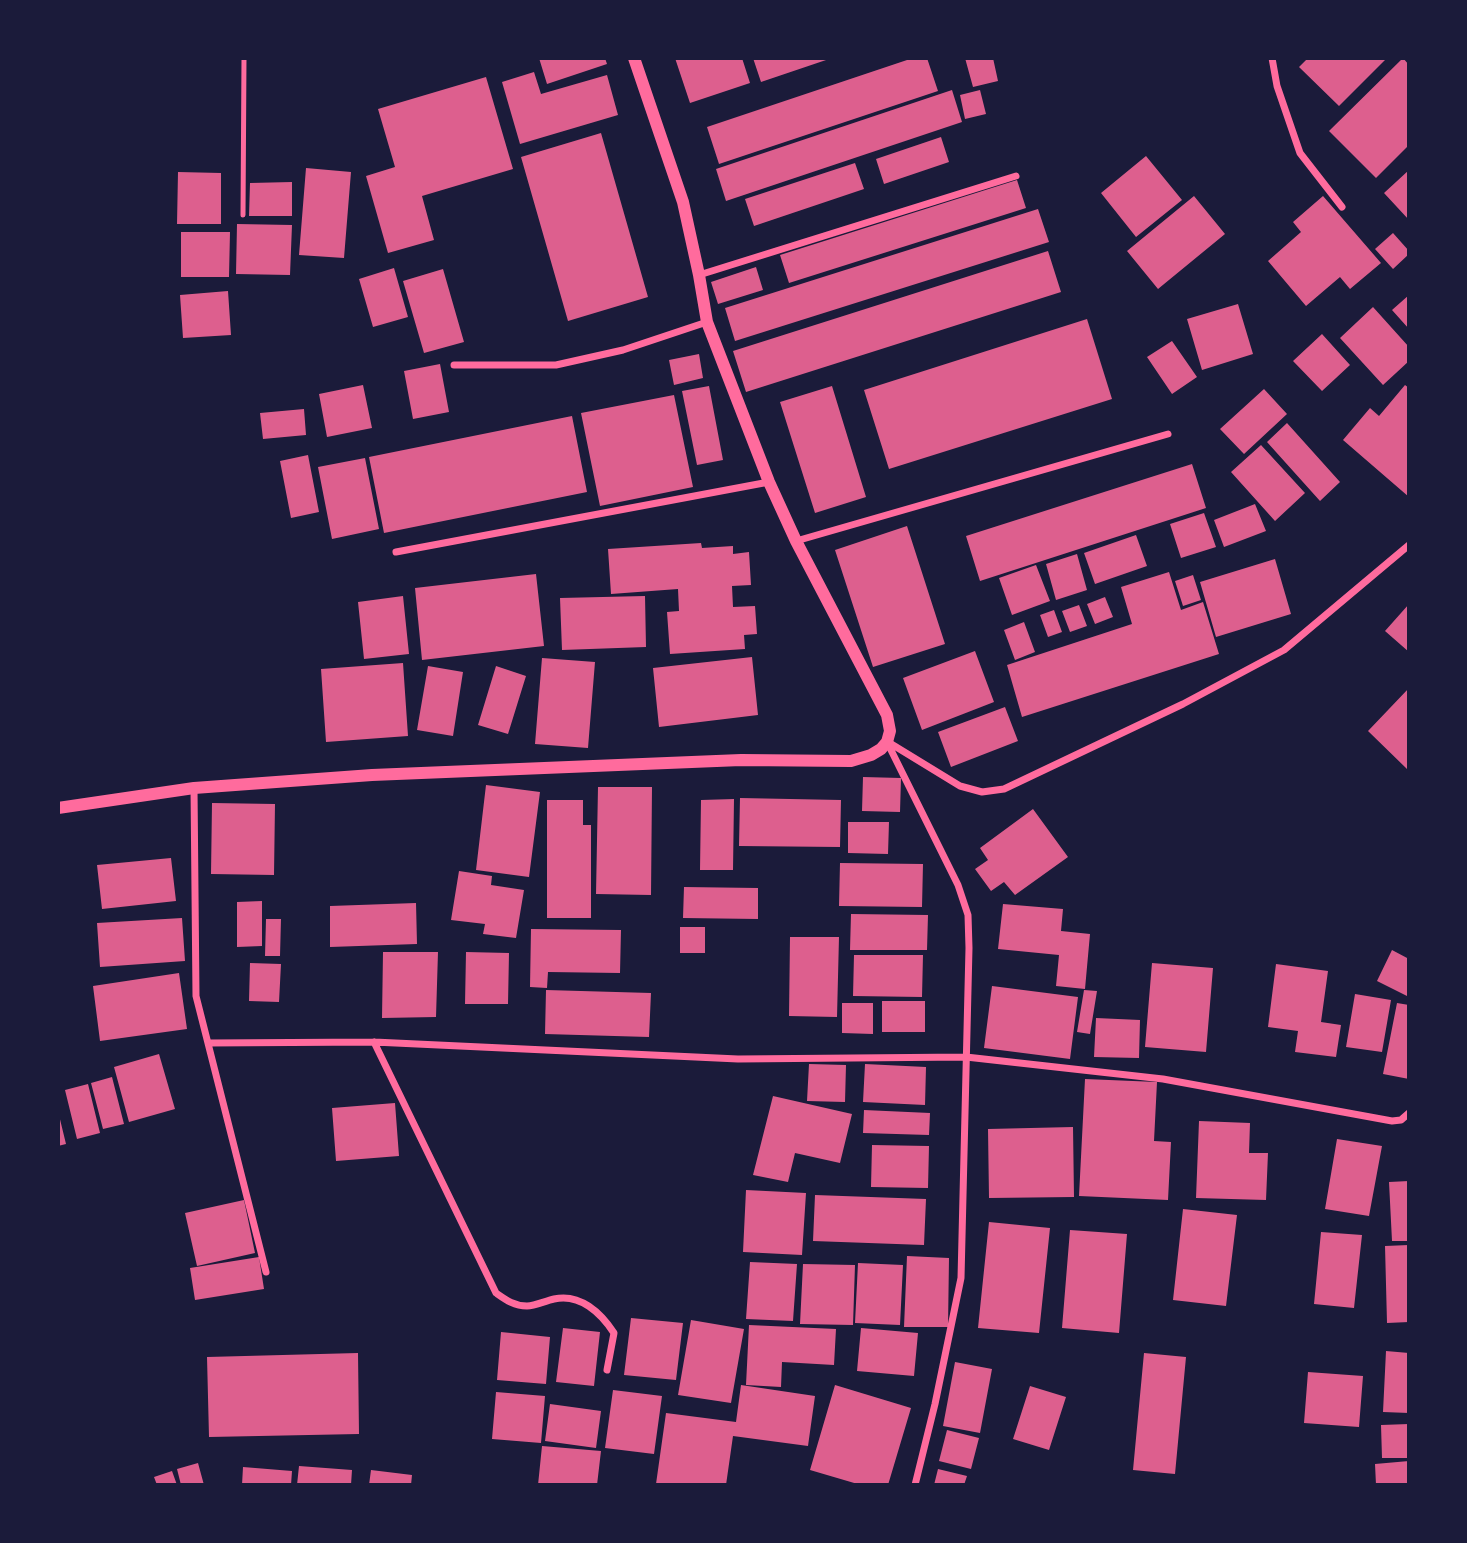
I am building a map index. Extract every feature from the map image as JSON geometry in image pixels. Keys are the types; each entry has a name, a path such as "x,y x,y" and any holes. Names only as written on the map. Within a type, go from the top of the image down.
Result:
{"street":[{"path":"58,808 194,788 372,775 741,760 851,761 872,755 887,742 890,731 887,715 796,541 769,482 708,322 683,202 634,58"},
{"path":"1272,58 1277,86 1300,153 1342,207"},
{"path":"699,275 1016,176"},
{"path":"454,365 556,365 623,350 708,322"},
{"path":"796,541 1168,434"},
{"path":"396,552 769,482"},
{"path":"887,742 960,786 982,792 1004,789 1183,704 1284,650 1409,545"},
{"path":"887,742 958,885 968,915 961,1278 915,1485"},
{"path":"194,788 196,996 266,1272"},
{"path":"208,1043 374,1042 738,1059 966,1057 1163,1079 1392,1121 1401,1120 1409,1113"},
{"path":"374,1042 496,1293 509,1303 527,1306 558,1298 575,1299 589,1306 606,1320 614,1333 607,1370"}],"lane":[{"path":"243,215 244,58"}],"building":[{"path":"539,58 605,58 607,64 547,84"},
{"path":"675,58 742,58 750,83 690,103"},
{"path":"753,58 832,58 761,82"},
{"path":"913,58 927,58 938,91 719,164 707,127"},
{"path":"965,58 993,58 998,81 973,87"},
{"path":"1308,58 1387,58 1339,106 1299,67"},
{"path":"1403,58 1409,65 1409,145 1376,178 1329,131"},
{"path":"534,72 541,94 607,75 618,115 520,144 502,82"},
{"path":"486,77 513,169 422,196 434,240 388,253 366,176 395,167 378,109"},
{"path":"952,90 962,122 726,201 716,169"},
{"path":"980,90 986,114 965,119 960,95"},
{"path":"601,133 648,297 568,321 521,157"},
{"path":"941,137 949,162 884,184 876,159"},
{"path":"1146,156 1182,200 1136,237 1101,193"},
{"path":"855,163 864,189 754,226 745,199"},
{"path":"306,168 351,172 344,258 299,255"},
{"path":"1409,170 1409,220 1384,193"},
{"path":"178,172 221,173 221,224 177,224"},
{"path":"1017,180 1026,208 789,283 780,255"},
{"path":"292,182 292,216 249,216 250,183"},
{"path":"1194,196 1225,234 1158,289 1127,251"},
{"path":"1323,196 1381,263 1350,289 1340,277 1306,306 1268,261 1301,232 1293,222"},
{"path":"1038,209 1049,242 735,341 725,308"},
{"path":"237,224 292,225 290,275 236,274"},
{"path":"181,232 230,232 229,277 181,277"},
{"path":"1393,233 1409,254 1393,269 1375,249"},
{"path":"1048,251 1061,292 746,392 733,351"},
{"path":"756,267 763,290 718,304 711,282"},
{"path":"394,268 408,317 373,327 359,279"},
{"path":"443,269 464,342 424,353 403,281"},
{"path":"228,291 231,335 183,338 180,295"},
{"path":"1409,295 1409,329 1392,310"},
{"path":"1238,304 1253,354 1202,370 1187,319"},
{"path":"1373,307 1409,347 1409,361 1383,385 1340,338"},
{"path":"1087,319 1112,399 889,469 864,390"},
{"path":"1322,334 1350,365 1322,391 1293,361"},
{"path":"1172,341 1197,377 1172,394 1147,357"},
{"path":"699,354 703,378 674,385 669,360"},
{"path":"440,364 449,412 413,419 404,371"},
{"path":"363,385 372,428 327,437 319,394"},
{"path":"1405,385 1409,388 1409,497 1343,440 1370,408 1379,416"},
{"path":"709,386 723,460 697,465 682,391"},
{"path":"832,386 866,497 815,513 780,402"},
{"path":"1264,389 1287,414 1244,454 1220,429"},
{"path":"674,395 693,487 600,506 581,413"},
{"path":"304,409 306,435 263,439 260,413"},
{"path":"572,416 587,492 384,533 369,457"},
{"path":"1287,423 1340,482 1320,501 1267,442"},
{"path":"1261,445 1305,493 1275,521 1231,472"},
{"path":"308,455 319,512 291,518 280,461"},
{"path":"365,458 379,529 332,539 318,467"},
{"path":"1192,464 1206,508 980,581 966,536"},
{"path":"1255,504 1266,531 1224,547 1214,520"},
{"path":"1204,513 1216,547 1181,558 1170,524"},
{"path":"907,526 945,644 873,667 835,550"},
{"path":"1136,535 1147,566 1095,584 1084,553"},
{"path":"701,543 702,548 733,546 733,554 749,552 751,585 732,586 733,607 755,606 757,634 744,635 745,649 670,654 667,612 679,611 678,589 611,594 608,549"},
{"path":"1077,554 1087,590 1056,600 1046,564"},
{"path":"1275,559 1291,614 1216,637 1200,582"},
{"path":"1036,565 1050,601 1012,615 999,578"},
{"path":"1169,572 1181,610 1203,602 1219,654 1022,717 1007,665 1132,624 1121,587"},
{"path":"536,574 544,646 422,660 415,588"},
{"path":"1193,575 1201,600 1183,606 1175,581"},
{"path":"403,596 409,654 364,659 358,602"},
{"path":"645,596 646,647 562,650 560,598"},
{"path":"1105,597 1113,617 1095,624 1087,604"},
{"path":"1409,604 1409,652 1385,631"},
{"path":"1079,605 1087,626 1070,632 1062,611"},
{"path":"1054,610 1062,632 1048,637 1040,615"},
{"path":"1024,622 1035,652 1015,660 1004,630"},
{"path":"975,651 994,702 922,730 903,678"},
{"path":"752,657 758,715 659,727 653,668"},
{"path":"542,658 595,662 588,748 535,744"},
{"path":"403,663 408,736 326,742 321,669"},
{"path":"428,666 463,672 453,736 417,730"},
{"path":"496,666 526,676 508,734 478,725"},
{"path":"1409,688 1409,767 1407,769 1368,731"},
{"path":"1005,707 1018,741 951,767 938,732"},
{"path":"863,777 901,778 900,812 862,811"},
{"path":"486,785 540,792 529,877 476,870"},
{"path":"598,787 652,787 651,895 596,894"},
{"path":"740,798 841,800 840,847 739,846"},
{"path":"734,799 733,870 700,870 701,800"},
{"path":"547,800 583,800 583,825 591,825 591,918 547,918"},
{"path":"212,803 275,804 274,875 211,874"},
{"path":"1033,809 1068,857 1015,895 1004,882 991,891 975,869 988,860 980,848"},
{"path":"848,822 889,822 888,854 848,853"},
{"path":"171,858 176,901 102,909 97,865"},
{"path":"840,863 923,864 922,907 839,906"},
{"path":"459,871 492,876 491,885 524,890 516,938 483,934 485,924 451,920"},
{"path":"684,887 758,888 758,919 683,918"},
{"path":"262,901 262,946 237,947 237,902"},
{"path":"416,903 417,944 330,947 330,906"},
{"path":"1003,904 1063,909 1061,931 1090,934 1085,989 1056,986 1059,955 998,949"},
{"path":"851,914 928,915 927,950 850,950"},
{"path":"182,918 185,961 100,967 97,923"},
{"path":"266,919 281,919 280,956 265,956"},
{"path":"680,927 705,927 705,953 680,953"},
{"path":"531,929 621,930 620,973 548,972 547,988 530,987"},
{"path":"790,937 839,937 837,1017 789,1016"},
{"path":"1392,950 1409,959 1409,997 1377,981"},
{"path":"383,952 438,952 436,1017 382,1018"},
{"path":"466,952 509,953 508,1004 465,1004"},
{"path":"854,955 923,955 922,997 853,996"},
{"path":"250,963 281,964 279,1002 249,1001"},
{"path":"1152,963 1213,968 1206,1052 1145,1047"},
{"path":"1276,964 1328,971 1321,1022 1341,1025 1336,1057 1295,1052 1298,1031 1268,1027"},
{"path":"179,973 187,1029 100,1041 93,986"},
{"path":"992,986 1078,997 1070,1059 984,1048"},
{"path":"546,990 651,993 649,1037 545,1034"},
{"path":"1084,990 1097,991 1090,1034 1077,1032"},
{"path":"1355,994 1391,1000 1382,1052 1346,1047"},
{"path":"882,1001 925,1001 925,1032 882,1032"},
{"path":"842,1003 873,1003 873,1034 842,1033"},
{"path":"1397,1003 1409,1005 1409,1079 1383,1074"},
{"path":"1096,1018 1140,1020 1139,1058 1094,1057"},
{"path":"159,1054 175,1109 129,1122 114,1067"},
{"path":"809,1064 846,1065 845,1102 807,1101"},
{"path":"865,1064 926,1067 925,1105 863,1102"},
{"path":"112,1077 124,1124 103,1129 91,1083"},
{"path":"1085,1079 1157,1082 1154,1141 1171,1142 1168,1200 1079,1196"},
{"path":"88,1084 100,1133 77,1139 65,1090"},
{"path":"773,1096 852,1114 840,1163 795,1153 788,1182 753,1175"},
{"path":"395,1103 399,1156 336,1161 332,1108"},
{"path":"864,1110 930,1113 929,1135 863,1133"},
{"path":"58,1111 66,1144 58,1146"},
{"path":"1199,1121 1250,1123 1249,1153 1268,1153 1266,1200 1196,1198"},
{"path":"1073,1127 1074,1197 989,1198 988,1129"},
{"path":"1337,1139 1382,1146 1369,1216 1325,1209"},
{"path":"872,1145 929,1146 928,1188 871,1187"},
{"path":"1409,1181 1409,1241 1392,1241 1389,1182"},
{"path":"746,1190 806,1193 802,1255 743,1252"},
{"path":"815,1195 926,1199 924,1245 813,1241"},
{"path":"244,1200 255,1253 197,1266 185,1213"},
{"path":"1183,1209 1237,1215 1226,1306 1173,1300"},
{"path":"989,1222 1050,1228 1039,1333 978,1328"},
{"path":"1070,1230 1127,1234 1119,1333 1062,1328"},
{"path":"1321,1232 1362,1235 1354,1308 1314,1304"},
{"path":"1409,1245 1409,1322 1387,1323 1385,1246"},
{"path":"907,1256 949,1258 948,1327 904,1327"},
{"path":"259,1257 264,1289 195,1300 190,1268"},
{"path":"750,1262 797,1264 793,1321 746,1319"},
{"path":"858,1263 903,1265 900,1325 855,1323"},
{"path":"803,1264 855,1265 853,1325 800,1324"},
{"path":"631,1318 683,1323 676,1380 624,1375"},
{"path":"691,1320 744,1329 731,1403 678,1395"},
{"path":"749,1325 836,1329 834,1365 782,1362 781,1387 746,1385"},
{"path":"563,1328 600,1332 594,1386 556,1382"},
{"path":"861,1328 918,1333 914,1376 857,1371"},
{"path":"501,1332 550,1337 546,1384 497,1380"},
{"path":"1386,1351 1409,1353 1409,1413 1383,1412"},
{"path":"358,1353 359,1434 209,1437 207,1357"},
{"path":"1144,1353 1186,1357 1175,1474 1133,1470"},
{"path":"955,1362 992,1369 980,1433 943,1426"},
{"path":"1308,1372 1363,1376 1359,1427 1304,1423"},
{"path":"741,1385 815,1396 808,1446 733,1436 726,1485 656,1484 666,1413 736,1422"},
{"path":"835,1385 911,1408 888,1485 861,1485 810,1470"},
{"path":"1030,1386 1066,1397 1049,1450 1013,1439"},
{"path":"613,1390 662,1396 654,1454 605,1448"},
{"path":"496,1392 545,1396 541,1443 492,1439"},
{"path":"550,1404 601,1411 596,1448 545,1441"},
{"path":"1409,1424 1409,1458 1382,1458 1381,1425"},
{"path":"947,1430 979,1438 971,1469 939,1461"},
{"path":"542,1446 601,1451 597,1485 538,1485"},
{"path":"1409,1461 1409,1485 1376,1485 1375,1464"},
{"path":"198,1463 204,1485 181,1485 177,1469"},
{"path":"299,1466 352,1470 351,1485 297,1485"},
{"path":"243,1467 292,1471 291,1485 242,1485"},
{"path":"938,1469 967,1476 964,1485 934,1485"},
{"path":"371,1470 412,1475 411,1485 369,1485"},
{"path":"172,1471 177,1485 157,1485 154,1477"}]}
